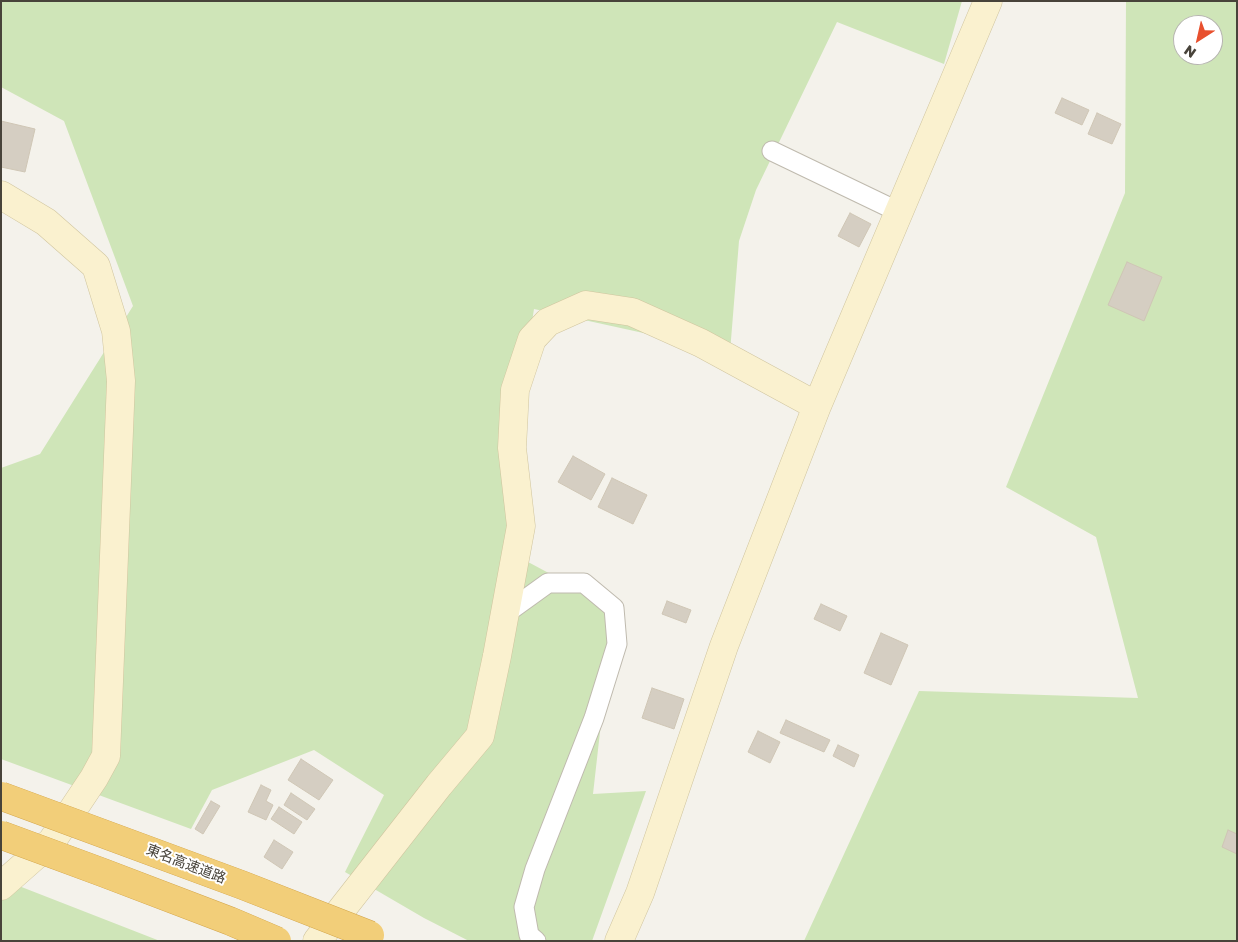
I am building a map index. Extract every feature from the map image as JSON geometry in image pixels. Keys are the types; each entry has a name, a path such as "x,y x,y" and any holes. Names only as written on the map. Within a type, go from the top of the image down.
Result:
{"highway":[{"name":"東名高速道路","path":"1,796 242,885 370,935"},
{"path":"1,835 277,941"}],"street":[{"path":"619,941 640,893 724,646 817,406 988,1"},
{"path":"772,151 898,212"},
{"path":"1,195 46,222 96,266 116,331 121,381 106,756 94,778 52,841 1,886"},
{"path":"317,941 480,736 521,526 512,448 515,390 532,339 548,322 586,306 632,312 701,343 817,406"},
{"path":"505,614 548,583 584,583 614,608 617,644 594,718 535,869 524,908 529,935 536,941"}],"green space":[{"path":"1,1 962,1 944,64 837,22 756,190 739,241 730,352 534,309 512,448 515,555 614,608 593,794 646,791 592,941 469,941 424,918 345,872 384,795 314,750 212,790 191,829 1,759 1,468 40,454 133,306 64,121 1,87"},
{"path":"1126,1 1237,1 1237,941 804,941 919,691 1138,698 1096,537 1006,487 1125,193"},
{"path":"1,879 160,941 1,941"}],"building":[{"path":"1062,98 1089,110 1082,125 1055,113"},
{"path":"1097,113 1121,124 1112,144 1088,134"},
{"path":"1,121 35,129 25,172 1,167"},
{"path":"850,213 871,224 859,247 838,236"},
{"path":"1127,262 1162,277 1144,321 1108,305"},
{"path":"573,456 605,474 591,500 558,482"},
{"path":"612,478 647,495 633,524 598,507"},
{"path":"667,601 691,610 686,623 662,614"},
{"path":"821,604 847,616 840,631 814,619"},
{"path":"881,633 908,645 891,685 864,673"},
{"path":"652,688 684,699 674,729 642,718"},
{"path":"786,720 830,740 824,752 780,733"},
{"path":"758,731 780,742 770,763 748,752"},
{"path":"838,745 859,755 854,767 833,756"},
{"path":"301,759 333,780 319,800 288,780"},
{"path":"261,785 271,790 266,801 273,805 266,820 248,812"},
{"path":"291,793 315,809 307,820 284,805"},
{"path":"211,801 220,806 203,834 195,829"},
{"path":"279,807 302,822 294,834 271,819"},
{"path":"1228,830 1237,834 1237,854 1222,847"},
{"path":"274,840 293,852 282,869 264,857"}]}
